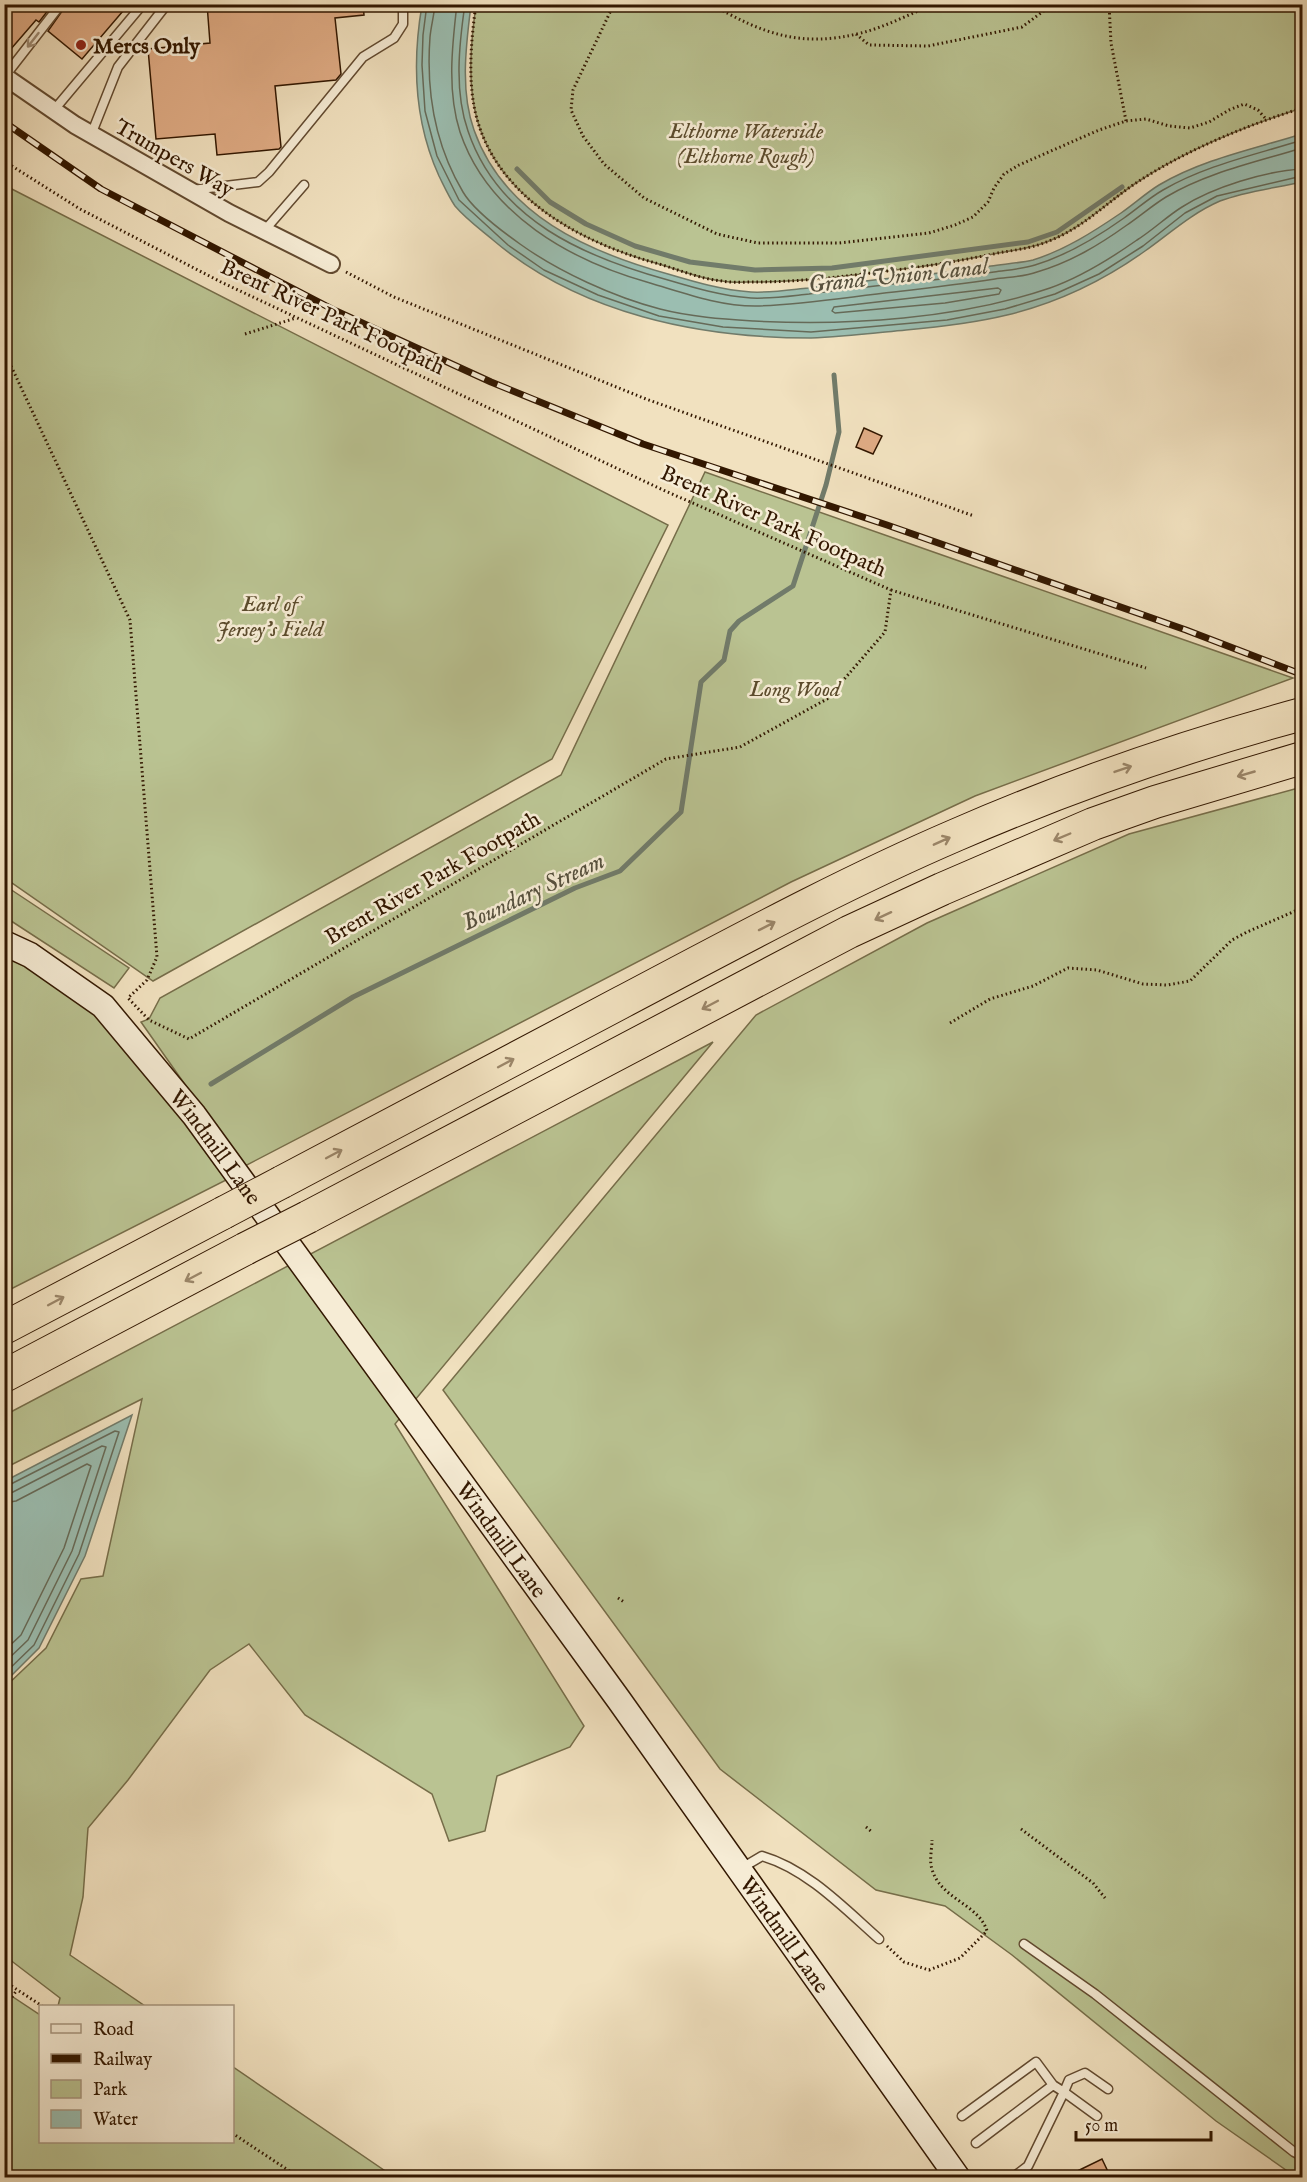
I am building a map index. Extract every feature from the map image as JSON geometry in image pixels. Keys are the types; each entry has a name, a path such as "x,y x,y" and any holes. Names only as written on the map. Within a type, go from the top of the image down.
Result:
{"highway":[{"path":"4,1328 715,953 897,862 1016,810 1092,780 1219,737 1302,714"},
{"path":"4,1376 849,932 1093,824 1155,802 1302,759"}],"main road":[{"name":"Windmill Lane","path":"4,943 30,955 104,1006 194,1115 739,1869 958,2178"}],"street":[{"name":"Trumpers Way","path":"4,76 91,135 264,231 331,264"}],"lane":[{"path":"4,76 61,4"},
{"path":"54,110 144,4"},
{"path":"91,135 118,67 167,4"},
{"path":"188,190 258,182 269,172 363,57 394,38 403,24 403,4"},
{"path":"264,231 304,185"},
{"path":"739,1869 762,1856 779,1861 830,1895 879,1939"},
{"path":"1024,1944 1095,1994 1302,2156"},
{"path":"962,2116 1036,2062 1053,2085 1097,2116"},
{"path":"1012,2178 1028,2166 1069,2080 1085,2073 1108,2089"},
{"path":"976,2143 1053,2085"}],"path":[{"path":"476,4 471,67 473,100 477,120 484,137 508,177 554,219 605,246 623,254 722,281 776,282 943,264 1047,242 1076,229 1136,183 1190,153 1266,119 1302,108"},
{"path":"614,4 573,90 571,110 583,136 604,164 644,198 717,234 758,243 839,243 929,233 955,225 973,217 988,202 1004,174 1019,165 1099,130 1126,121 1146,120 1190,128 1209,122 1244,104 1258,110 1266,119"},
{"path":"714,5 749,25 786,37 823,39 856,34 934,4"},
{"path":"856,34 869,45 928,46 1022,27 1053,4"},
{"path":"1109,4 1111,43 1126,121"},
{"name":"Brent River Park Footpath","path":"4,161 80,209 221,282 663,490 891,590 885,632 827,699 740,747 666,759 189,1039 149,1020 128,998 147,980 158,957 130,620 4,351"},
{"path":"331,264 394,297 646,399 974,516"},
{"path":"245,334 298,318"},
{"path":"891,590 1146,668"},
{"path":"950,1023 990,999 1033,986 1068,968 1096,970 1143,984 1167,985 1190,981 1232,940 1302,908"},
{"path":"618,1598 624,1602"},
{"path":"866,1827 872,1832"},
{"path":"1021,1829 1093,1883 1105,1898"},
{"path":"879,1939 904,1962 929,1970 960,1958 987,1931 984,1920 944,1892 932,1869 932,1840"},
{"path":"4,1981 39,2005"},
{"path":"4,2008 17,1990"},
{"path":"234,2134 300,2178"}],"green space":[{"name":"Elthorne Waterside (Elthorne Rough)","path":"476,5 1302,5 1302,108 1238,131 1175,160 1136,183 1073,229 1037,245 947,263 860,274 789,281 726,282 687,273 597,242 545,212 503,172 488,147 474,105 471,47"},
{"name":"Earl of Jersey's Field","path":"4,185 668,525 552,759 153,981 5,878"},
{"name":"Long Wood","path":"705,472 1293,678 975,796 791,882 243,1167 141,1022 149,1019 160,998 561,775"},
{"path":"1302,787 1302,2177 1296,2177 1216,2121 1012,1955 945,1906 876,1890 720,1769 443,1390 756,1015 927,923 1129,834"},
{"path":"4,885 129,968 114,988 5,917"},
{"path":"5,952 98,1015 234,1176 5,1292 4,1188 6,1186 4,1183"},
{"path":"713,1042 395,1424 584,1726 570,1747 497,1776 485,1831 449,1841 432,1794 305,1715 249,1644 210,1670 128,1780 88,1828 83,1897 70,1955 144,2005 58,2005 60,1998 5,1956 5,1687 46,1648 81,1579 103,1576 142,1399 5,1468 5,1415"},
{"path":"4,1991 39,2014 39,2143 234,2143 234,2068 394,2177 5,2177"}],"water":[{"path":"422,5 471,5 465,68 467,100 474,130 488,160 506,185 527,207 552,226 608,254 719,288 751,292 780,291 942,273 1033,260 1068,246 1089,234 1154,188 1193,168 1302,134 1302,182 1220,201 1190,218 1129,262 1096,281 1044,304 1007,315 944,326 811,338 769,337 684,327 602,304 564,287 527,265 493,240 455,206 431,155 420,113 416,70"},
{"path":"132,1415 85,1556 39,1648 5,1682 5,1481"}],"building":[{"path":"4,4 53,4 39,22 36,20 4,57"},
{"path":"67,4 129,4 82,59 48,31"},
{"path":"207,4 363,4 364,15 335,18 341,74 336,80 275,86 281,147 279,149 217,155 215,134 156,139 148,49 210,43"},
{"path":"864,428 882,436 873,454 856,447"},
{"path":"1102,2159 1111,2178 1063,2178"}],"waterway":[{"name":"Grand Union Canal","path":"517,169 550,202 586,224 635,246 690,262 755,270 832,268 1028,242 1057,232 1122,187"},
{"name":"Boundary Stream","path":"211,1084 353,997 575,888 620,871 681,812 701,682 724,660 730,631 739,621 793,586 826,485 839,432 834,375"}],"railway":[{"path":"4,122 101,189 336,311 491,382 643,444 887,525 1186,630 1298,673"}],"place":[{"name":"Mercs Only","path":"81,45"}]}
